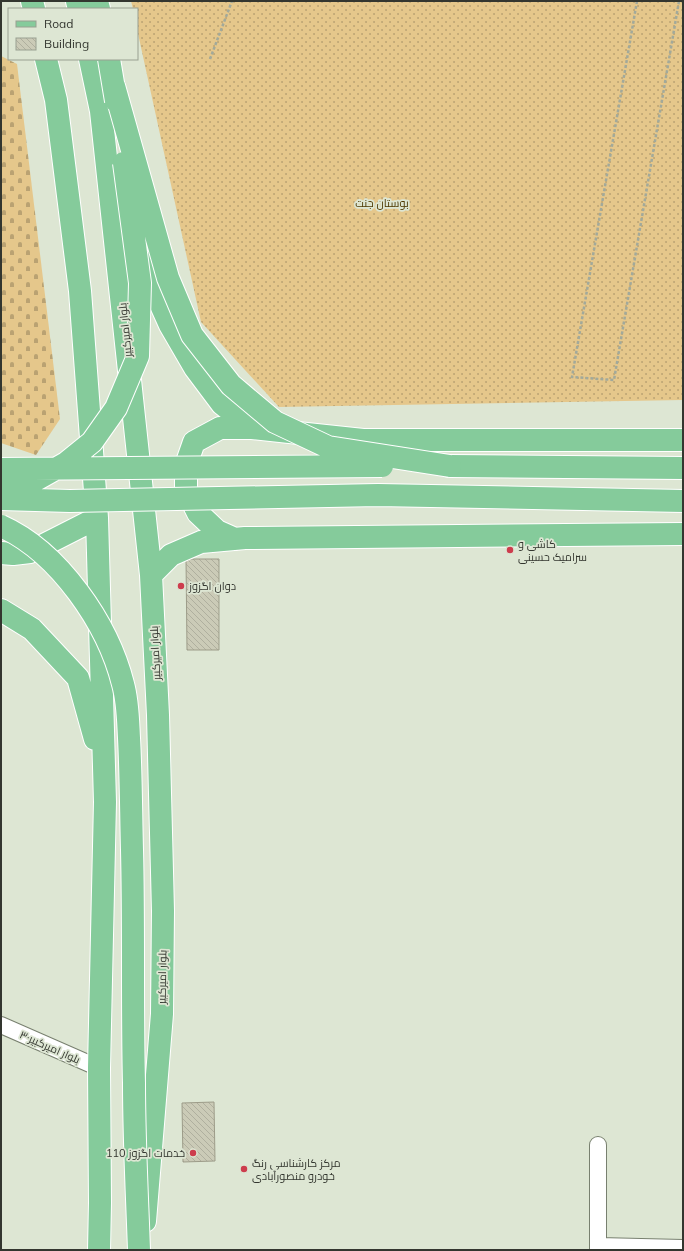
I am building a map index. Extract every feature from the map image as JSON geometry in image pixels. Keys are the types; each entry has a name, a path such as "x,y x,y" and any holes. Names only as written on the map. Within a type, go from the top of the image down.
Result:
{"main road":[{"path":"46,60 56,100 80,291 97,518 105,802 99,1068 99,1250"},
{"name":"بلوار امیرکبیر","path":"90,60 101,110 151,575 158,715 163,911 162,1014 143,1250"},
{"path":"108,60 114,86 168,278 192,335 230,385 275,422 328,447 450,466"},
{"path":"1,490 34,481 66,463 92,442 116,408 138,356 140,283 114,86"},
{"path":"101,110 152,285 170,325 195,368 222,404 252,428"},
{"path":"235,539 217,531 198,513 186,489 186,465 194,442 220,428 252,428 362,440 683,440"},
{"path":"1,469 450,466 683,468"},
{"path":"1,499 70,501 378,495 683,501"},
{"path":"1,552 13,554 30,552 97,518"},
{"path":"1,526 35,547 59,569 85,600 115,658 123,683 126,699 130,758 133,890 134,1082 139,1250"},
{"path":"151,575 171,555 200,542 235,539 683,534"},
{"path":"1,610 32,629 78,678 94,732 105,802"}],"street":[{"name":"بلوار امیرکبیر۳۰","path":"1,1025 99,1068"},
{"path":"598,1145 598,1248 683,1248"}],"path":[{"path":"210,59 232,1"},
{"path":"637,1 572,377 614,380 679,1"}],"green space":[{"name":"بوستان جنت","path":"131,1 683,1 683,400 279,407 201,322 138,34 138,8 133,8"},
{"path":"1,56 17,64 60,419 36,455 1,443"}],"building":[{"path":"186,559 219,559 219,650 187,650"},
{"path":"214,1102 215,1161 183,1162 182,1103"}],"place":[{"name":"کاشی و سرامیک حسینی","path":"510,550"},
{"name":"دوان اگزوز","path":"181,586"},
{"name":"خدمات اگزوز 110","path":"193,1153"},
{"name":"مرکز کارشناسی رنگ خودرو منصورآبادی","path":"244,1169"}]}
